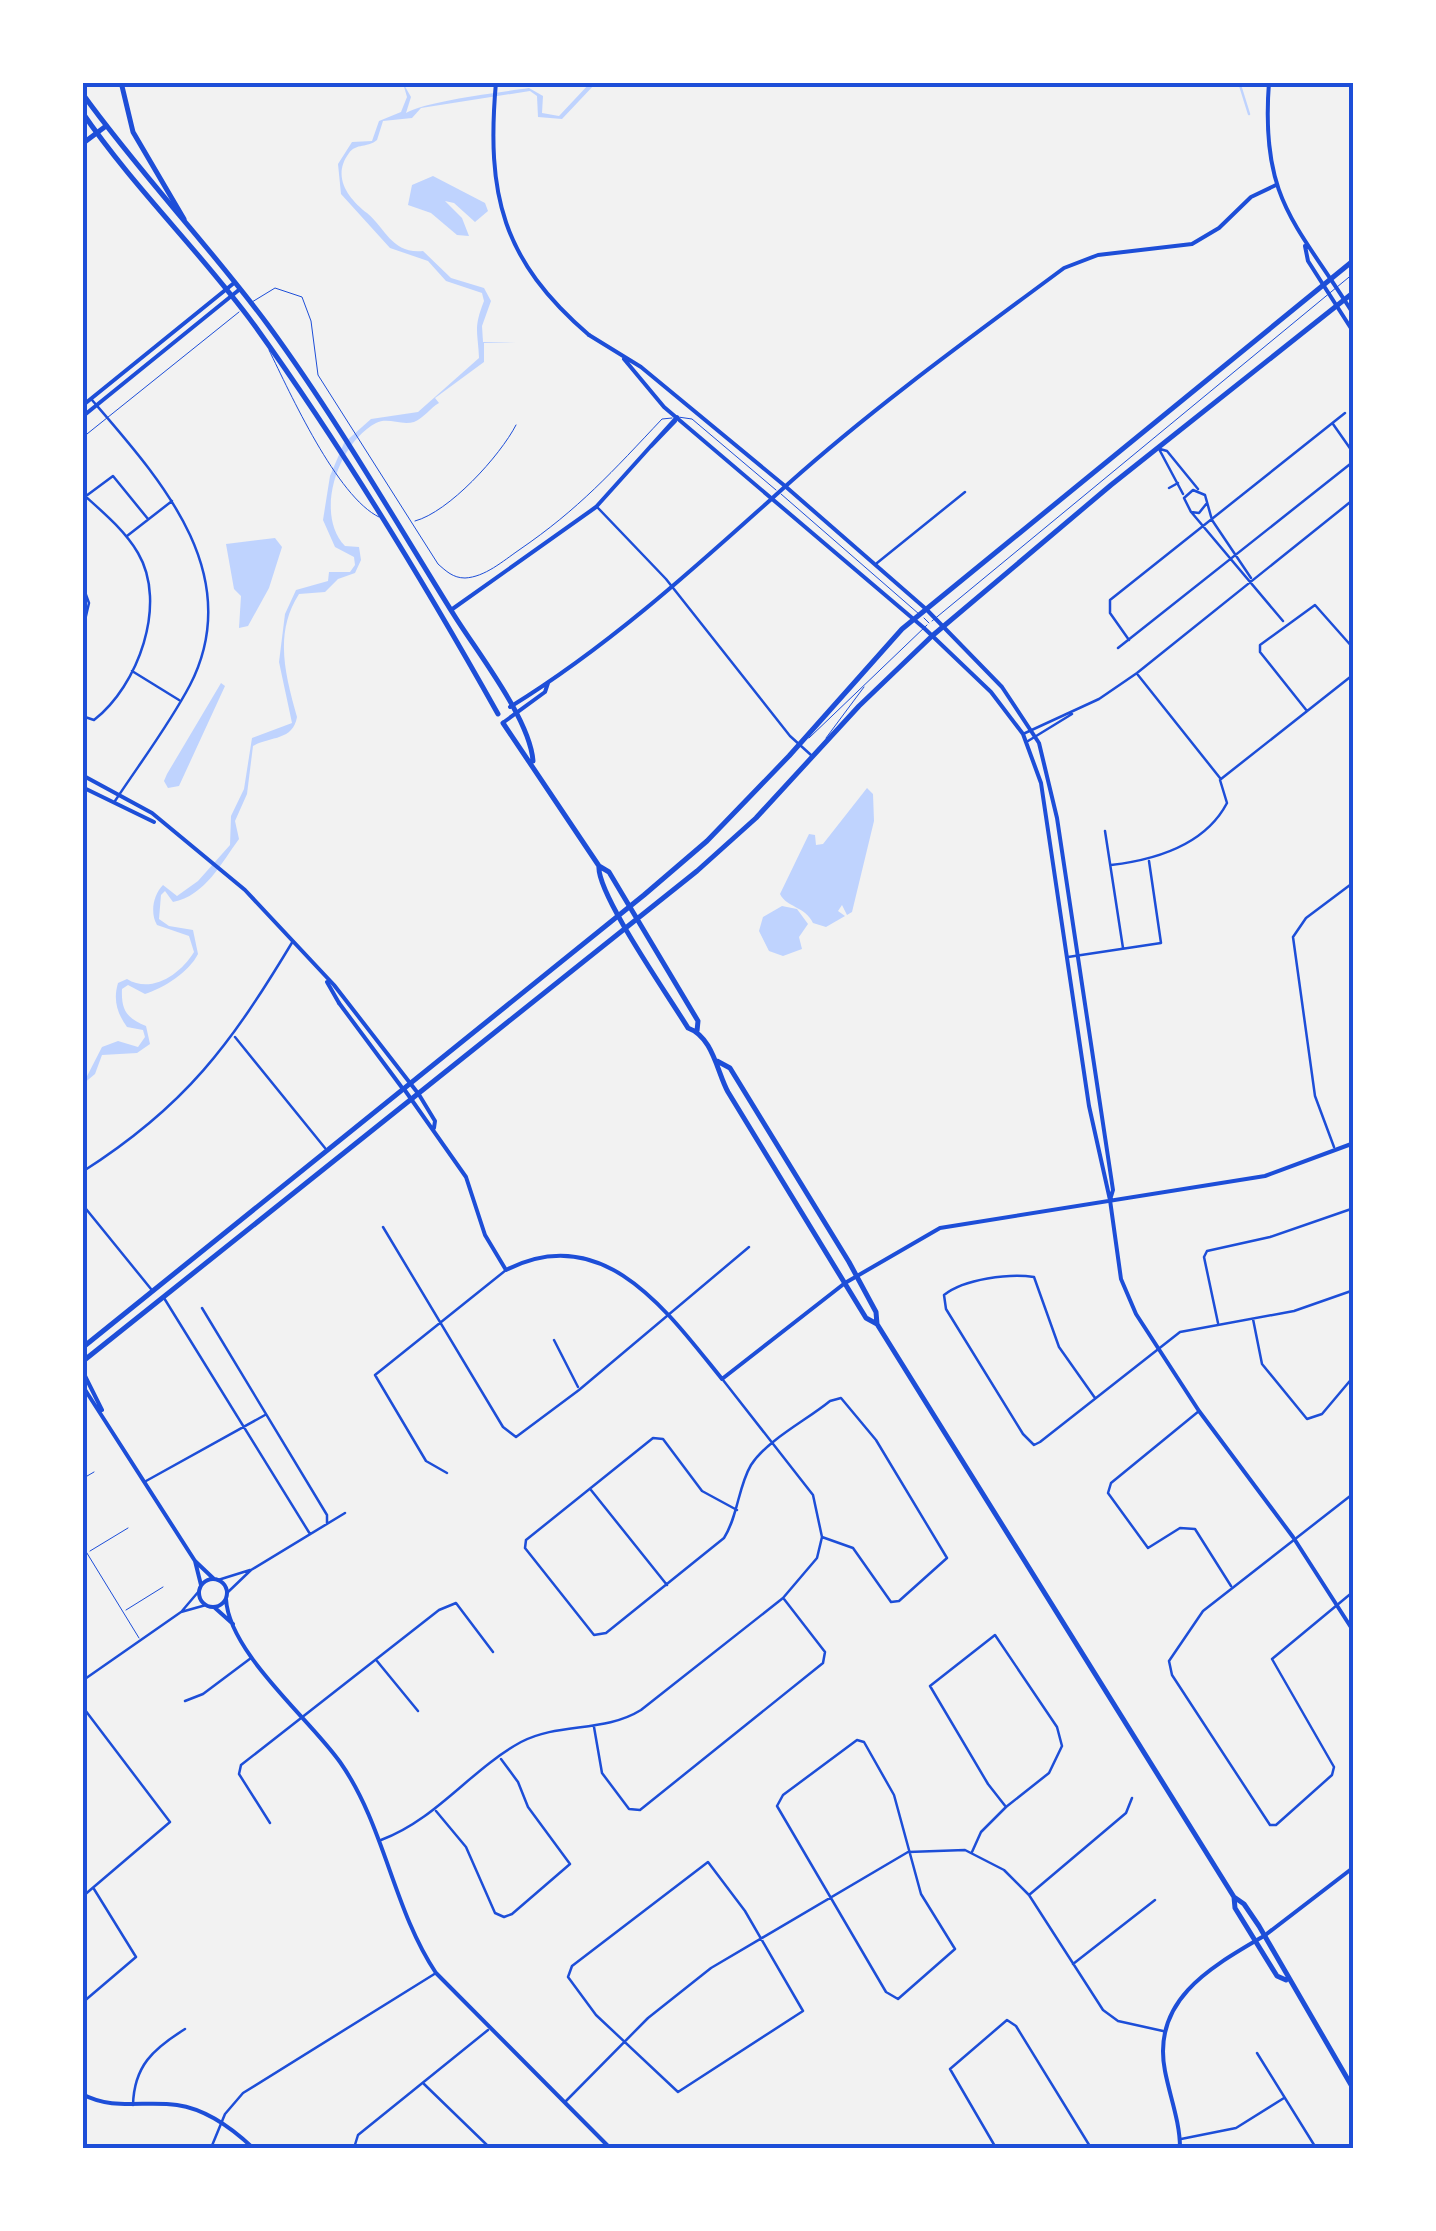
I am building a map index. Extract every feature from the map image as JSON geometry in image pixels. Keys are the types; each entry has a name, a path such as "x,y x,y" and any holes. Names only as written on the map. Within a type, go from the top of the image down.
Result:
{"main road":[{"path":"121,82 133,132 184,219"},
{"path":"1269,82 1267,150 1276,186 1305,245 1354,315"},
{"path":"496,83 492,167 510,230 533,281 589,335 651,376 876,564 1002,687 1033,730 1051,784 1113,1190 1110,1200 1121,1280 1199,1411 1293,1536 1354,1632"},
{"path":"82,93 235,283 336,425 510,707 532,747 532,762"},
{"path":"82,112 242,310 352,470 521,754 532,762 599,866 609,872 630,905 698,1021 697,1031 717,1062 718,1073 866,1318 877,1324"},
{"path":"82,144 106,126"},
{"path":"510,707 674,588 785,486 1064,268 1098,255 1192,244 1219,228 1251,197 1276,186"},
{"path":"1305,245 1308,261 1354,333"},
{"path":"82,1348 706,840 914,620 1354,260"},
{"path":"82,417 228,294 235,283"},
{"path":"82,406 228,294 240,290"},
{"path":"82,1362 638,919 756,818 932,636 1354,292"},
{"path":"624,358 643,386 677,417 914,620 927,626 932,636 1003,705 1023,734 1041,783 1104,1191 1110,1200"},
{"path":"643,386 651,376"},
{"path":"451,610 596,506 687,408"},
{"path":"502,723 545,692 548,683"},
{"path":"82,775 152,813 157,822"},
{"path":"82,788 157,822 223,871 293,941 411,1083 436,1121 434,1128"},
{"path":"599,866 598,878 626,928 688,1028 697,1031"},
{"path":"327,982 466,1177 485,1235 506,1270 547,1258 586,1260 625,1275 670,1315 722,1379 856,1276 940,1228 1266,1176 1354,1143"},
{"path":"717,1062 730,1068 856,1276 876,1312 877,1324 1234,1897 1244,1904 1264,1936 1286,1980 1354,2090"},
{"path":"82,1370 102,1410 195,1561 216,1579 227,1596 233,1624 252,1658 348,1773 418,1940 436,1973 610,2148"},
{"path":"82,1384 102,1410"},
{"path":"195,1561 206,1605 233,1624"},
{"path":"200,1588 216,1579"},
{"path":"213,1607 227,1596"},
{"path":"1180,2148 1164,2068 1163,2031 1188,1987 1264,1936 1354,1867"},
{"path":"1234,1897 1235,1908 1255,1941 1277,1976 1286,1980"},
{"path":"82,2094 107,2103 178,2105 220,2122 253,2148"}],"street":[{"path":"92,398 173,500 196,543 208,590 206,635 192,682 114,802"},
{"path":"1129,640 1110,612 1110,600 1345,413"},
{"path":"1332,423 1354,454"},
{"path":"1158,448 1168,451 1199,490 1212,520 1251,580"},
{"path":"1158,448 1179,482 1190,512 1285,623"},
{"path":"1118,648 1354,461"},
{"path":"1186,474 1192,470"},
{"path":"82,716 94,720 132,671 144,639 150,595 146,571 126,537 84,498 113,476 148,520"},
{"path":"1169,488 1179,482"},
{"path":"1184,498 1190,491 1199,490"},
{"path":"876,564 965,492"},
{"path":"1027,742 1137,673 1354,499"},
{"path":"126,537 173,500"},
{"path":"1190,512 1203,510 1207,503"},
{"path":"596,506 674,588 799,746 812,756"},
{"path":"82,584 88,603 82,634"},
{"path":"1308,712 1260,652 1260,644 1315,605 1354,648"},
{"path":"132,671 180,700"},
{"path":"1111,865 1149,861 1169,854 1223,811 1227,803 1221,779 1137,673"},
{"path":"1221,779 1354,674"},
{"path":"498,714 510,707"},
{"path":"1023,734 1073,712"},
{"path":"1105,831 1124,950"},
{"path":"1066,958 1162,944 1149,861"},
{"path":"1334,1150 1315,1096 1293,937 1306,918 1354,882"},
{"path":"82,1172 170,1108 234,1036 293,941"},
{"path":"234,1036 326,1150"},
{"path":"82,1204 152,1290"},
{"path":"1218,1322 1204,1257 1207,1250 1270,1237 1354,1208"},
{"path":"383,1228 509,1435 523,1435 750,1247"},
{"path":"447,1473 430,1466 375,1375 506,1270"},
{"path":"1096,1398 1060,1347 1034,1276 988,1280 944,1294 946,1309 1031,1443 1040,1442 1096,1398 1158,1348 1180,1332 1294,1311 1354,1290"},
{"path":"164,1297 310,1534"},
{"path":"202,1308 327,1514 327,1524"},
{"path":"1253,1318 1262,1364 1307,1419 1322,1414 1354,1376"},
{"path":"554,1340 579,1390"},
{"path":"379,1840 412,1828 500,1758 535,1736 626,1720 783,1598 812,1566 822,1537 814,1496 722,1379"},
{"path":"737,1510 708,1497 659,1438 526,1540 529,1555 594,1635 606,1633 724,1538 737,1510 752,1463 830,1401 845,1400 876,1440 948,1558 900,1601 891,1602 853,1548 822,1537"},
{"path":"1199,1411 1111,1483 1108,1493 1148,1548 1180,1528 1195,1528 1232,1588"},
{"path":"145,1482 266,1414"},
{"path":"590,1489 667,1585"},
{"path":"1354,1492 1293,1536 1203,1611 1168,1664 1270,1825 1276,1825 1332,1775 1334,1768 1272,1659 1354,1591"},
{"path":"227,1596 252,1570 345,1512"},
{"path":"216,1579 252,1570"},
{"path":"181,1612 200,1588"},
{"path":"594,1727 602,1774 629,1809 640,1810 823,1663 825,1652 783,1598"},
{"path":"270,1823 239,1769 376,1660 454,1602 494,1652"},
{"path":"82,1680 181,1612 206,1605"},
{"path":"972,1852 981,1832 1049,1773 1062,1746 1056,1728 996,1635 930,1686 988,1784 1006,1807"},
{"path":"185,1701 203,1694 252,1658"},
{"path":"376,1660 418,1711"},
{"path":"82,1706 170,1822 82,1897"},
{"path":"856,1740 864,1742 884,1772 908,1852 921,1894 955,1949 902,1998 886,1992 777,1804 856,1740"},
{"path":"435,1810 466,1847 495,1913 504,1917 512,1914 570,1864 528,1807 518,1782 500,1758"},
{"path":"1028,1895 1126,1813 1132,1798"},
{"path":"564,2103 624,2041 692,1983 908,1852 950,1848 972,1852 995,1863 1028,1895 1094,2000 1112,2018 1163,2031"},
{"path":"712,1864 762,1938 802,2011 798,2018 681,2092 674,2090 624,2041 570,1981 570,1970 696,1867 712,1864"},
{"path":"82,2002 136,1957 94,1888"},
{"path":"1073,1964 1154,1900"},
{"path":"211,2148 220,2122 242,2093 436,1973"},
{"path":"996,2148 950,2069 1007,2020 1016,2026 1091,2148"},
{"path":"354,2148 354,2138 489,2029"},
{"path":"134,2105 142,2064 160,2044 185,2030"},
{"path":"1256,2053 1316,2148"},
{"path":"423,2083 490,2148"},
{"path":"1180,2139 1236,2128 1284,2098"}],"lane":[{"path":"799,746 934,618 1354,273"},
{"path":"82,438 250,303 276,288 302,298 308,305 318,374 447,573 466,578 494,567 598,490 662,420 677,417 692,420 923,612 927,626"},
{"path":"264,340 316,439 353,497 388,520 425,518 462,488 516,425"},
{"path":"812,756 866,684"},
{"path":"82,1479 94,1472"},
{"path":"87,1553 128,1528"},
{"path":"82,1545 139,1638"},
{"path":"123,1612 163,1587"}],"water":[{"path":"403,83 411,97 406,113 416,109 447,101 529,88 543,96 542,113 559,116 590,83 596,83 562,119 538,117 537,96 530,91 421,108 412,118 383,121 377,140 352,150 344,162 344,187 391,240 404,249 423,251 451,278 484,288 491,301 482,326 483,342 516,342 484,343 484,362 435,398 439,403 421,418 414,422 376,423 362,433 341,462 331,498 331,516 345,546 359,547 361,560 355,573 338,579 325,592 299,594 291,609 284,654 297,717 295,725 286,734 253,746 247,794 235,821 239,839 219,867 184,899 173,902 165,891 161,895 159,919 169,926 193,930 198,954 182,973 152,991 145,994 128,985 122,989 124,1008 130,1017 146,1026 150,1044 137,1053 102,1055 95,1074 83,1084 102,1047 118,1041 138,1047 145,1037 143,1030 127,1027 121,1017 116,1001 118,983 127,979 146,984 164,980 194,952 189,936 157,925 153,910 157,894 163,885 177,896 198,881 230,845 231,816 244,789 252,738 292,723 279,662 285,614 296,590 328,581 329,572 350,572 355,565 354,557 335,547 323,520 330,476 344,443 371,419 418,412 479,358 477,330 484,301 482,293 446,281 428,261 390,248 341,194 338,164 352,142 372,141 379,121 401,112 407,97"},
{"path":"433,176 485,203 488,211 475,222 454,203 445,201 462,218 469,236 457,235 431,213 408,205 412,185"},
{"path":"275,538 282,547 269,588 248,626 239,628 241,596 234,589 226,544"},
{"path":"221,683 225,686 179,786 168,788 164,781 167,774"},
{"path":"867,788 873,794 874,821 852,912 847,915 842,905 838,911 845,916 826,927 813,923 780,894 809,834 815,835 816,845 823,844"},
{"path":"782,906 797,909 808,924 799,937 802,949 783,956 769,951 759,931 763,917"}],"waterway":[{"path":"1239,82 1249,114"}]}
